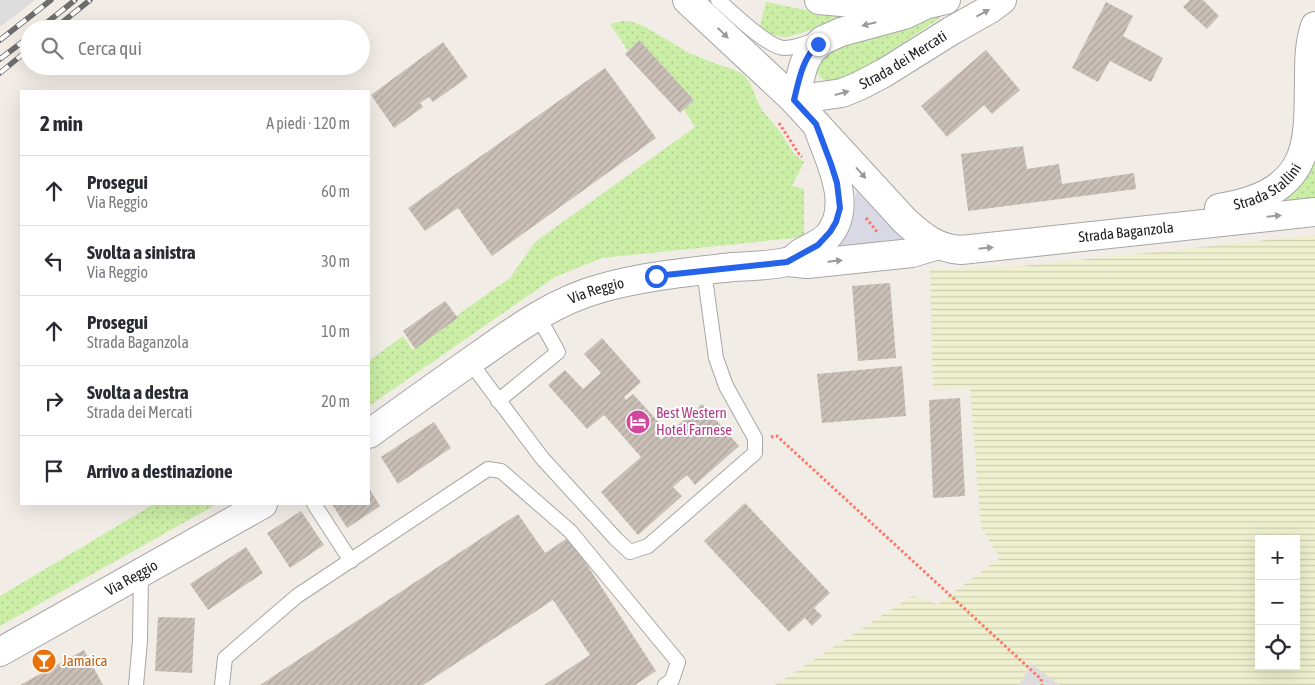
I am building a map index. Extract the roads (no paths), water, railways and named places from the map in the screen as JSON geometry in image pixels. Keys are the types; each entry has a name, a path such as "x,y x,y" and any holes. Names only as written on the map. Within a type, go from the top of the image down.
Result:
{"street":[{"path":"687,0 794,100 804,64 810,52 822,40 841,32 904,15 937,2"},
{"path":"819,0 863,4 937,2"},
{"name":"Strada dei Mercati","path":"794,100 842,94 855,88 990,9 1002,0"},
{"name":"Strada Stallini","path":"1156,230 1180,223 1201,213 1258,198 1283,183 1293,172 1300,160 1307,138 1309,53 1315,26"},
{"name":"Strada Baganzola","path":"794,100 904,221 921,236 949,249 962,250 1315,212"},
{"name":"Via Reggio","path":"370,433 509,334 573,298 605,287 656,276 787,262 818,245 827,237 836,222 840,208 836,178 816,124"},
{"name":"Strada Baganzola","path":"787,262 808,264 912,253 938,245"},
{"name":"Via Reggio","path":"0,652 261,505"}],"lane":[{"path":"718,0 770,44 779,47 792,47 841,32"},
{"path":"470,362 542,458 616,539 630,552 648,546 755,453 755,438 726,386 716,358 704,271"},
{"path":"498,400 558,352 538,316"},
{"path":"222,685 225,658 296,596 488,469 502,471 570,531 678,662 672,680 665,685"},
{"path":"315,505 351,561"},
{"path":"137,684 141,573"}],"railway":[{"path":"26,20 51,0"},
{"path":"50,20 75,0"},
{"path":"65,20 90,0"},
{"path":"0,40 20,24"},
{"path":"0,59 20,44"},
{"path":"0,73 20,56"}],"place":[{"name":"Best Western Hotel Farnese","path":"638,422"},
{"name":"Jamaica","path":"44,661"}]}
